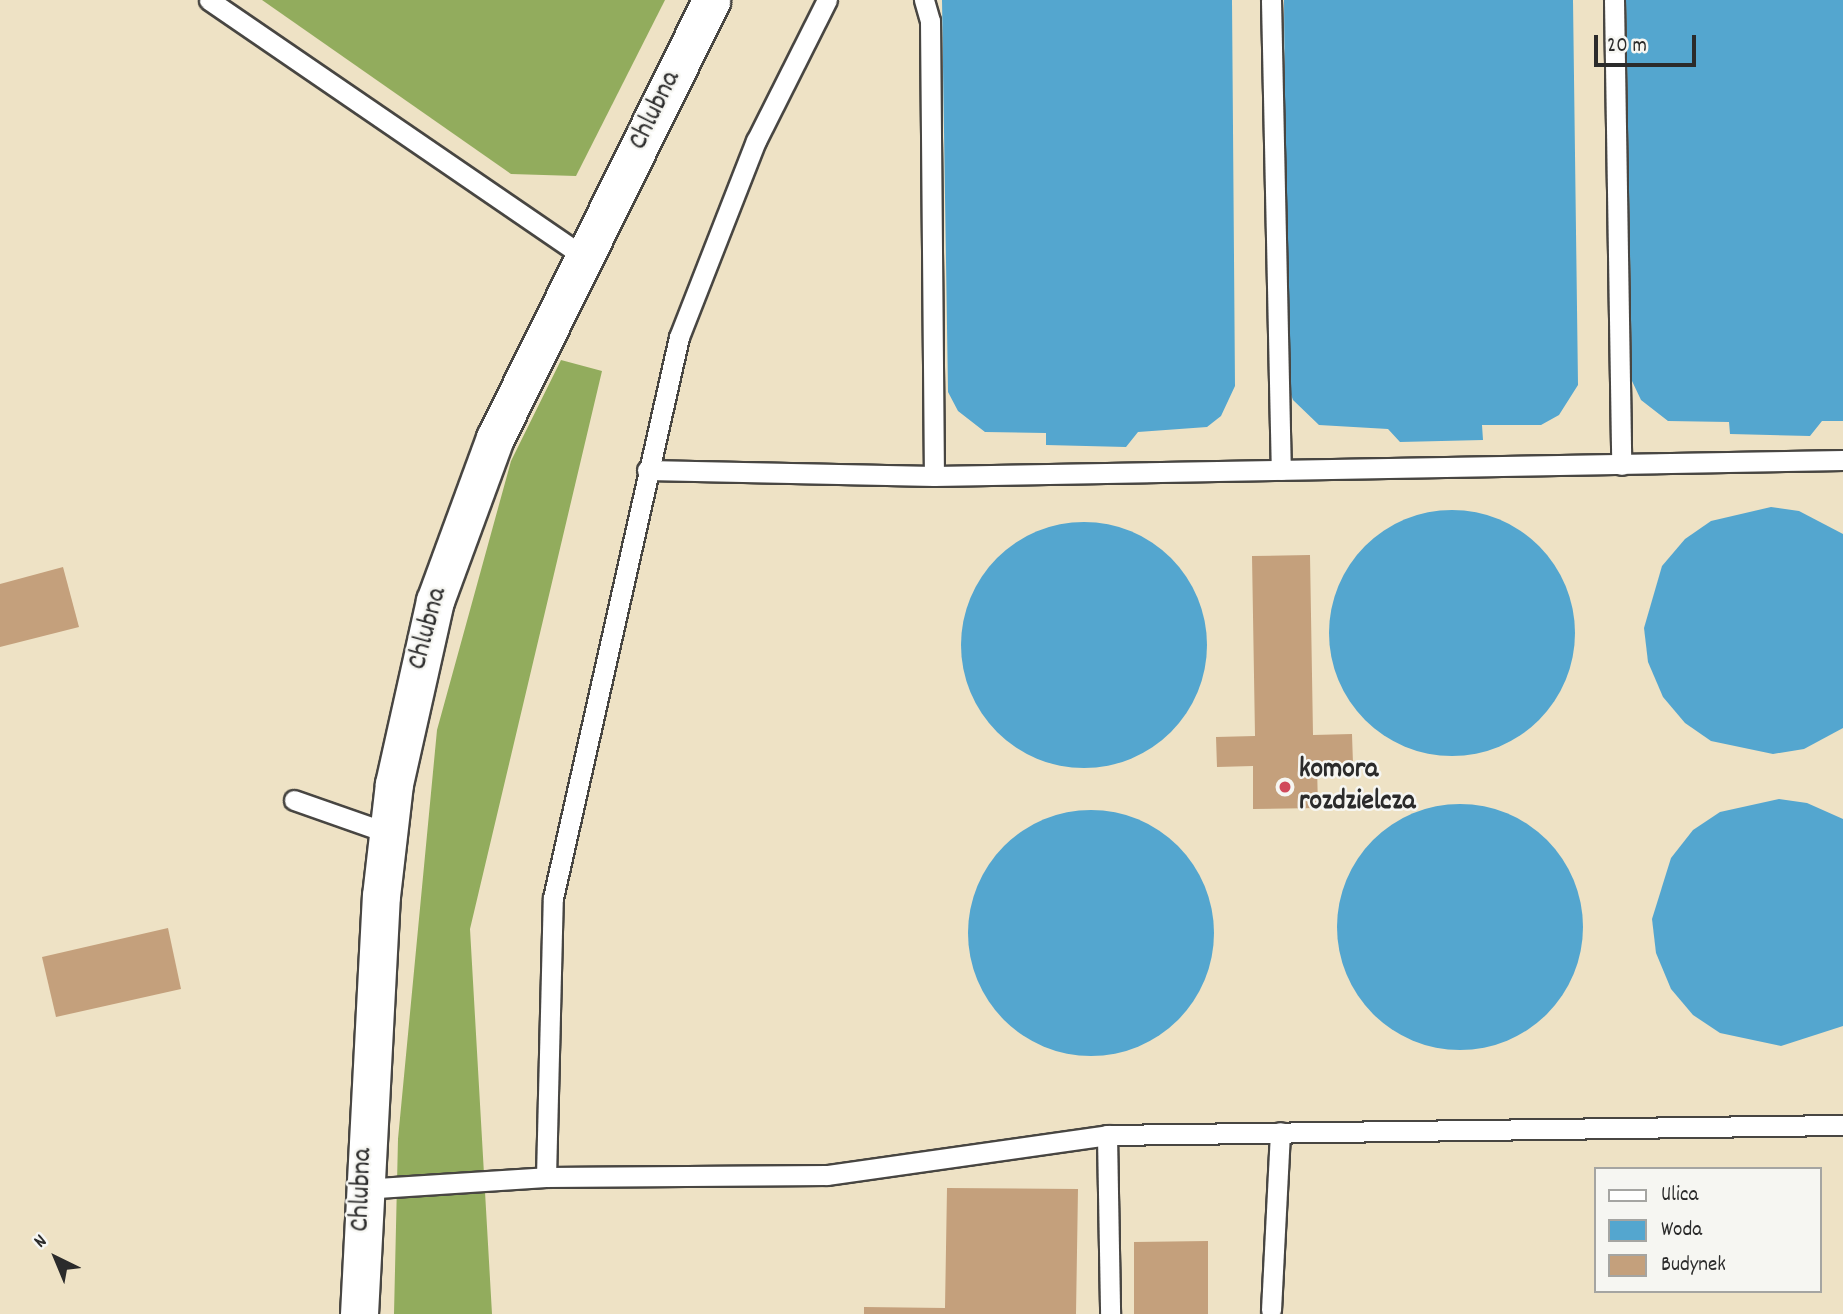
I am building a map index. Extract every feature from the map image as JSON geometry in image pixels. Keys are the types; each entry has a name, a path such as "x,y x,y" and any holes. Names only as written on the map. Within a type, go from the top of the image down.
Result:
{"street":[{"name":"Chlubna","path":"359,1314 362,1189 388,833 413,688 459,528 495,438 711,0"}],"lane":[{"path":"209,0 584,257"},
{"path":"546,1177 553,898 647,470 679,337 712,242 827,0"},
{"path":"924,0 930,21 934,476"},
{"path":"1270,0 1281,470"},
{"path":"1614,0 1621,465"},
{"path":"647,470 934,476 1843,460"},
{"path":"294,800 388,833"},
{"path":"362,1189 546,1177 827,1175 1107,1135 1843,1125"},
{"path":"1270,1310 1280,1132"},
{"path":"1107,1135 1110,1314"}],"green space":[{"path":"262,0 665,0 576,176 511,174"},
{"path":"561,360 602,371 470,929 492,1314 394,1314 398,1139 437,730 511,461"}],"water":[{"path":"942,0 1232,0 1235,386 1221,416 1207,427 1138,432 1126,447 1046,445 1046,433 985,432 958,411 948,392"},
{"path":"1284,0 1573,0 1578,385 1559,415 1541,425 1482,425 1483,440 1400,442 1388,429 1319,425 1293,400 1287,384"},
{"path":"1626,0 1843,0 1843,421 1822,421 1810,436 1730,434 1729,422 1668,421 1641,400 1632,381"},
{"path":"1771,507 1799,511 1843,534 1843,728 1804,749 1773,754 1711,741 1685,723 1663,697 1648,662 1644,628 1662,566 1685,539 1711,521"},
{"path":"1452,510 1476,512 1499,519 1539,546 1566,586 1573,609 1573,657 1566,680 1539,720 1499,747 1476,754 1452,756 1428,754 1405,747 1365,720 1338,680 1331,657 1329,633 1331,609 1338,586 1365,546 1405,519 1428,512"},
{"path":"1084,522 1108,524 1131,531 1171,558 1198,598 1205,621 1205,669 1198,692 1171,732 1131,759 1108,766 1084,768 1060,766 1037,759 997,732 970,692 963,669 961,645 963,621 970,598 997,558 1037,531 1060,524"},
{"path":"1779,799 1807,803 1843,819 1843,1026 1781,1046 1720,1033 1693,1015 1671,989 1656,953 1652,919 1671,858 1693,830 1720,812"},
{"path":"1460,804 1484,806 1507,813 1547,840 1574,880 1581,903 1581,951 1574,974 1547,1014 1507,1041 1484,1048 1460,1050 1436,1048 1413,1041 1373,1014 1346,974 1339,951 1337,927 1339,903 1346,880 1373,840 1413,813 1436,806"},
{"path":"1091,810 1115,812 1138,819 1178,846 1205,886 1212,909 1212,957 1205,980 1178,1020 1138,1047 1115,1054 1091,1056 1067,1054 1044,1047 1004,1020 977,980 970,957 968,933 970,909 977,886 1004,846 1044,819 1067,812"}],"building":[{"path":"1310,555 1313,735 1352,734 1353,764 1317,765 1318,808 1253,809 1253,766 1217,767 1216,737 1255,736 1252,556"},
{"path":"63,567 79,627 0,647 0,584"},
{"path":"168,928 181,989 56,1017 42,957"},
{"path":"947,1188 1078,1189 1076,1314 864,1314 864,1307 945,1308"},
{"path":"1208,1241 1208,1314 1134,1314 1134,1242"}],"place":[{"name":"komora rozdzielcza","path":"1285,787"}]}
